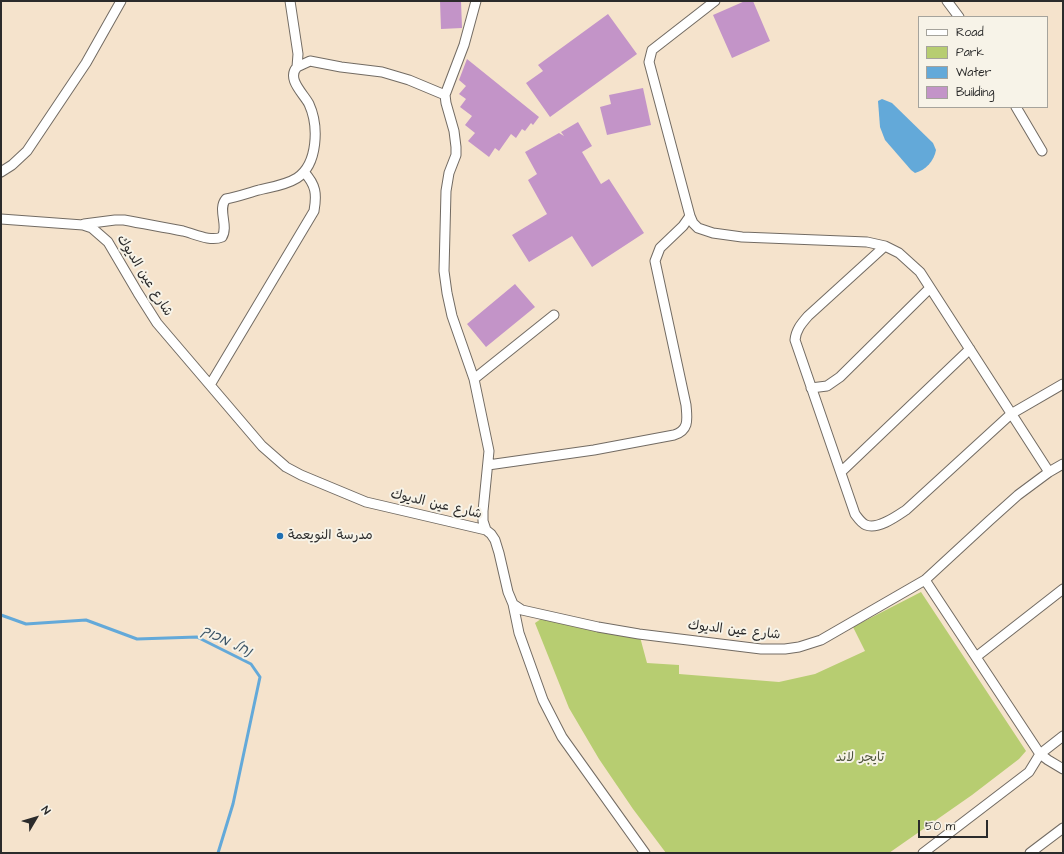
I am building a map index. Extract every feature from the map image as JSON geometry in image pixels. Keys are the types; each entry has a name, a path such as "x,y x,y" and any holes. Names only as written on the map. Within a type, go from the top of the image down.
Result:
{"street":[{"path":"1,172 12,165 28,151 86,63 121,1"},
{"path":"83,225 124,220 183,231 207,238 220,238 225,231 222,207 226,199 291,181 304,172 310,164 315,139 314,126 309,104 298,88 294,76 294,70 297,67 298,54 290,1"},
{"path":"476,1 464,45 445,95 454,131 456,154 449,173 446,191 444,271 452,316 474,379 488,439 489,451 483,511 483,521 486,530"},
{"path":"947,1 958,16"},
{"path":"712,2 652,50 649,62 693,223 698,228 713,233 742,237 867,242 885,246 899,253 920,272 1049,472"},
{"path":"297,67 310,61 341,67 382,72 409,80 445,95"},
{"path":"1017,108 1042,151"},
{"path":"210,385 314,211 316,198 314,188 311,180 304,172"},
{"path":"488,464 624,445 679,434 685,429 687,424 686,404 655,261 660,248 683,226 690,216"},
{"name":"شارع عين الديوك","path":"1,219 83,225 92,228 108,242 138,294 158,323 262,446 286,467 301,475 366,502 486,530 495,540 508,592 513,604 522,610 531,613 639,634 762,649 785,649 799,647 821,640 925,580 1018,495 1049,472 1063,464"},
{"path":"885,246 825,300 799,326 795,334 795,340 855,514 866,525 874,526 884,523 906,510 1011,414 1063,384"},
{"path":"811,388 827,386 840,377 930,288"},
{"path":"474,379 554,315"},
{"path":"841,472 970,349"},
{"path":"925,580 1040,754 1063,769"},
{"path":"976,657 1063,589"},
{"path":"513,604 519,633 543,700 562,736 646,853"},
{"path":"923,853 1029,772 1040,754 1063,736"},
{"path":"1030,853 1063,828"}],"green space":[{"name":"تايجر لاند","path":"921,592 1026,751 1019,759 972,795 889,853 666,853 633,809 599,759 569,708 535,623 541,619 640,637 647,663 679,665 679,674 779,682 815,674 865,651 853,627"}],"water":[{"path":"882,99 892,103 933,143 936,150 935,154 923,170 915,173 911,170 885,140 880,127 878,101"}],"building":[{"path":"440,1 461,1 462,28 441,29"},
{"path":"745,1 753,1 770,41 732,58 713,15"},
{"path":"608,14 637,54 550,117 526,83 543,71 538,65"},
{"path":"467,59 539,117 533,125 531,123 525,131 522,129 516,138 511,134 499,151 495,148 489,157 468,141 475,133 465,125 472,116 460,107 466,99 459,94 466,86 459,80"},
{"path":"643,88 651,125 607,135 600,107 611,104 609,95"},
{"path":"578,122 592,146 582,152 601,184 609,179 644,233 592,267 572,236 529,262 512,235 547,214 528,180 537,174 525,152 559,133 564,136 561,132"},
{"path":"515,284 535,307 486,347 467,324"}],"waterway":[{"name":"נחל מכוך","path":"1,615 26,624 86,620 137,639 197,637 251,664 260,677 233,804 218,853"}],"place":[{"name":"مدرسة النويعمة","path":"280,536"}]}
